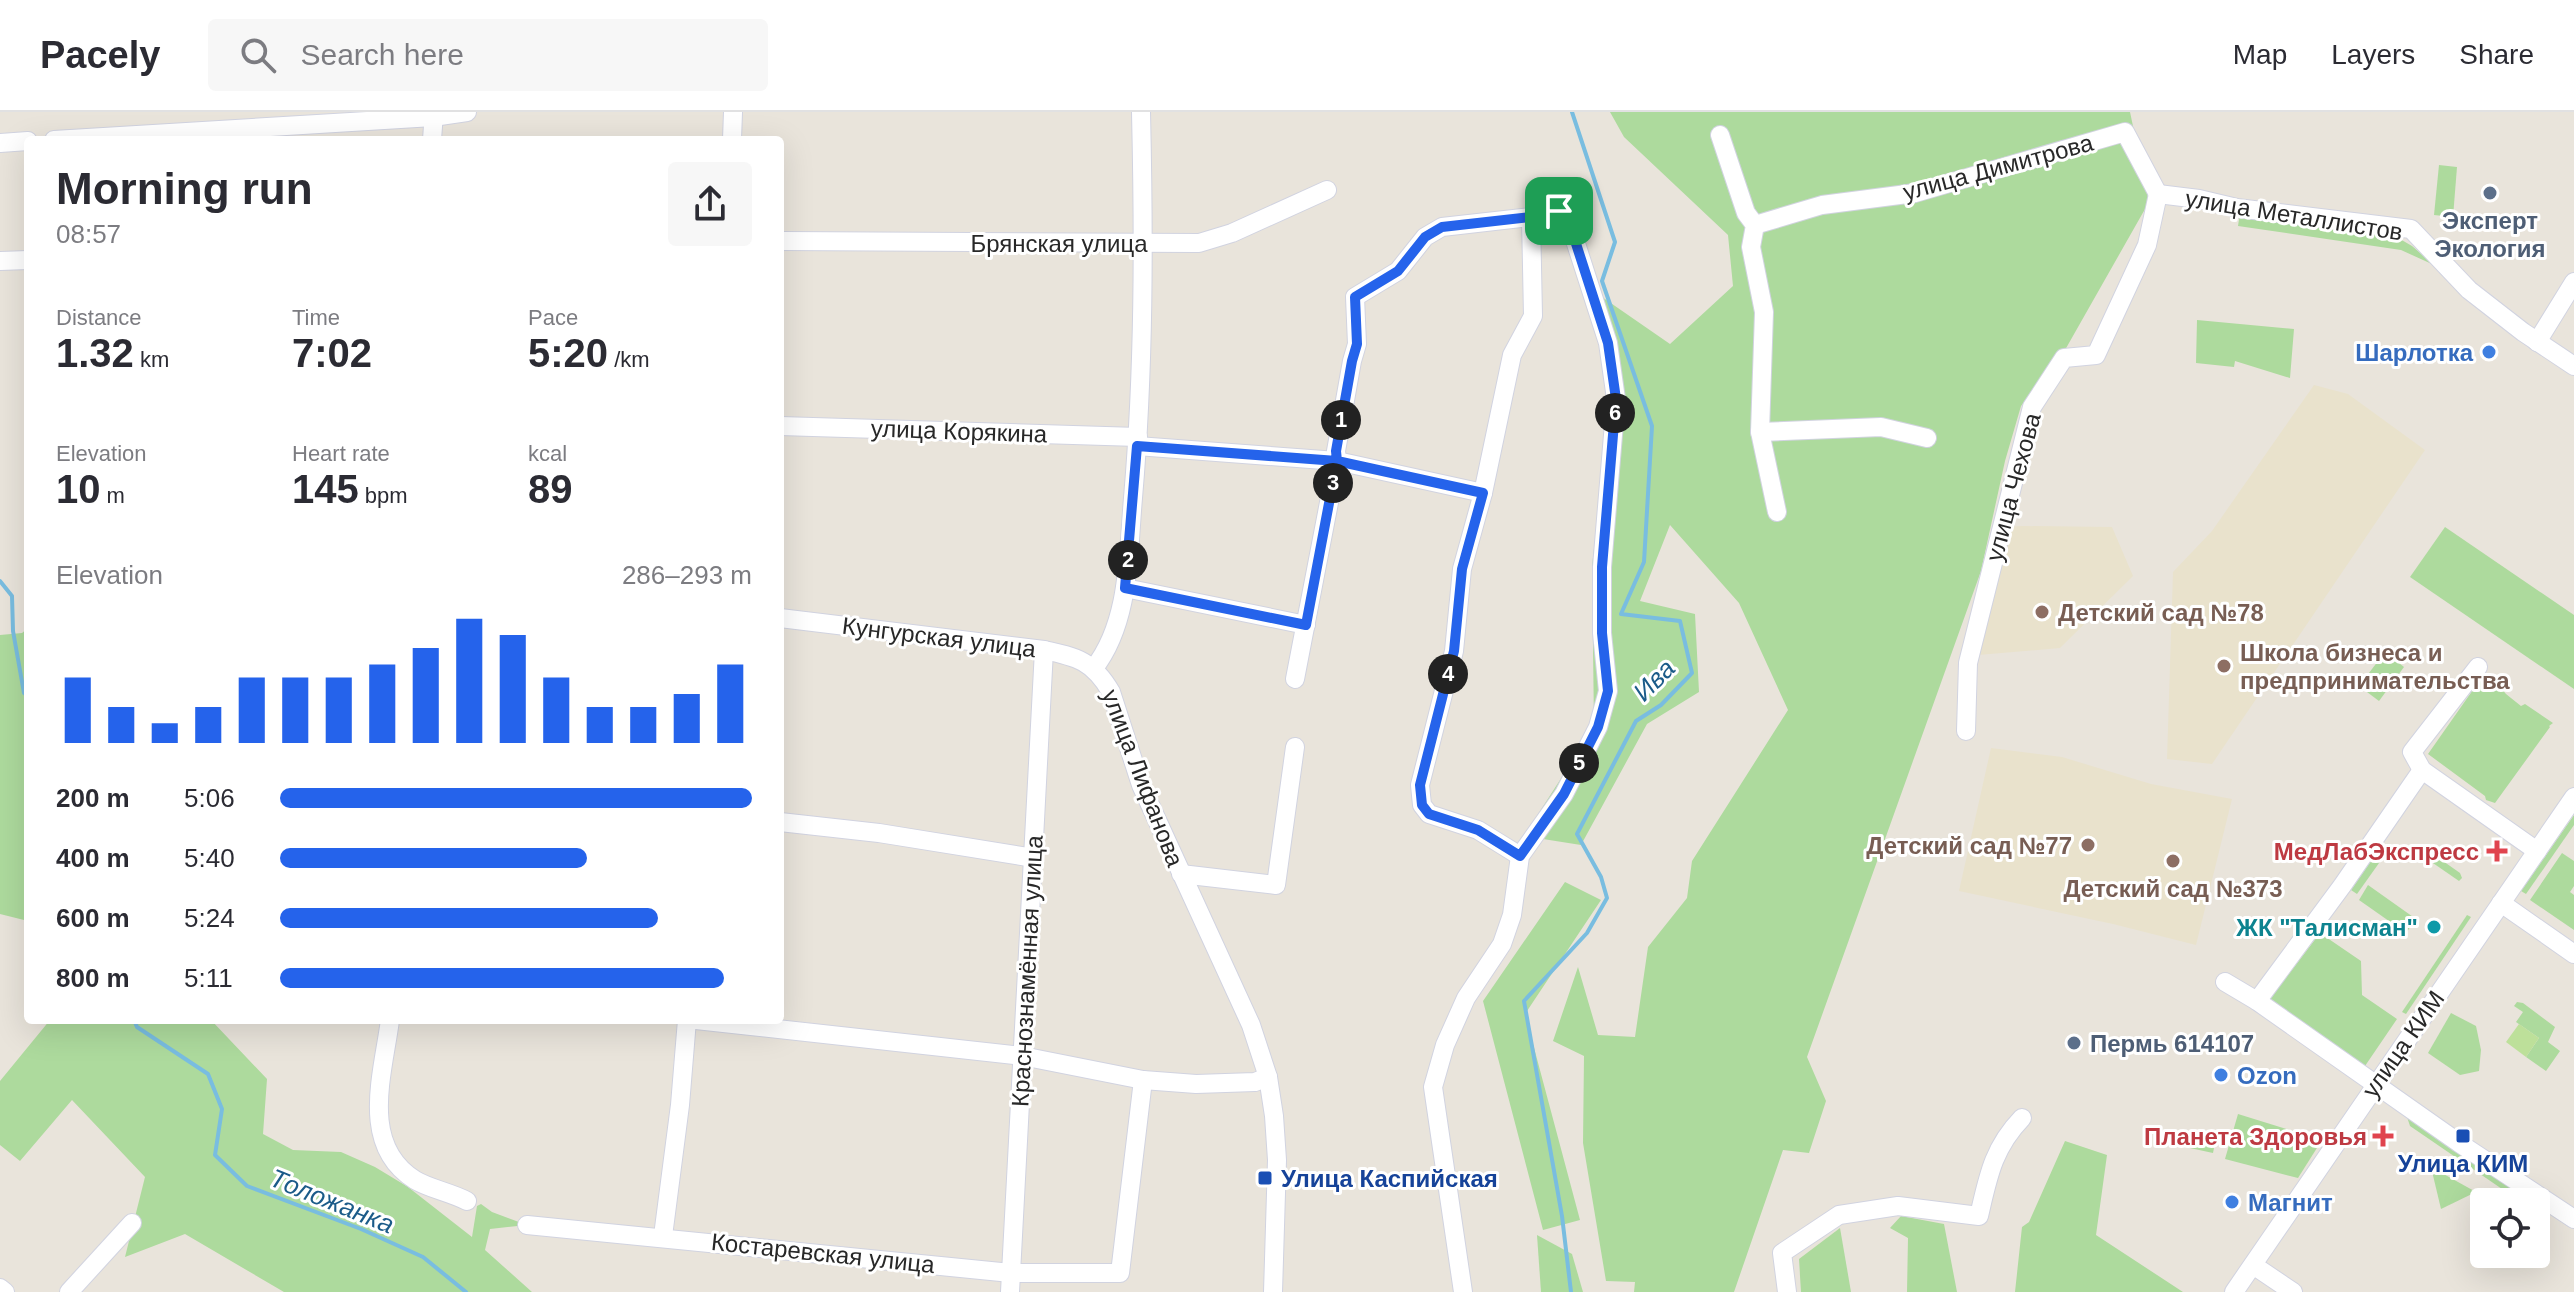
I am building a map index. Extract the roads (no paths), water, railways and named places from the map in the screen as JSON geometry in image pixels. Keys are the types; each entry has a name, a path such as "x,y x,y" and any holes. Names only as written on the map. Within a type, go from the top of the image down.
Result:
{"street":[{"path":"115,136 467,112"},
{"path":"732,136 733,112"},
{"name":"улица Лифанова","path":"1141,112 1143,243 1138,442 1125,588 1107,651 1094,668 1111,692 1141,785 1251,1025 1268,1077 1277,1160 1273,1292"},
{"path":"432,136 434,115"},
{"name":"улица Димитрова","path":"1755,225 1822,205 1915,193 2125,132 2158,194"},
{"path":"1720,135 1746,213 1755,225 1751,247 1764,312 1760,432 1777,512"},
{"path":"0,143 24,141"},
{"name":"Брянская улица","path":"784,241 1199,243 1232,233 1327,190"},
{"name":"улица Металлистов","path":"2158,194 2237,208 2411,229 2469,290 2574,366"},
{"name":"улица Чехова","path":"1966,731 1968,663 2032,407 2064,358 2096,355 2147,245 2158,194"},
{"path":"1295,679 1357,344 1355,297 1398,271 1425,237 1442,227 1559,211 1570,225 1608,343 1616,399 1602,567 1602,633 1608,691 1598,727 1564,794 1520,856 1512,915 1502,944 1466,998 1445,1045 1433,1087 1463,1292"},
{"path":"1520,856 1478,830 1429,814 1422,805 1420,785 1454,651 1462,569 1483,493 1512,355 1533,316 1531,217"},
{"path":"0,261 24,260"},
{"path":"2537,342 2574,282"},
{"name":"улица Корякина","path":"784,426 1138,442 1337,461 1483,493"},
{"path":"1760,432 1881,427 1927,438"},
{"path":"1125,588 1306,625"},
{"name":"Кунгурская улица","path":"784,618 1044,650 1078,658 1094,668"},
{"name":"Краснознамённая улица","path":"1011,1283 1044,650"},
{"path":"2478,667 2412,752 2422,770 2537,851"},
{"path":"1181,874 1276,885 1295,747"},
{"path":"2257,1001 2422,770"},
{"name":"улица КИМ","path":"2234,1292 2574,797"},
{"path":"784,822 879,833 1034,858"},
{"path":"2501,903 2574,954"},
{"path":"2225,982 2574,1219"},
{"path":"389,1024 379,1105 380,1134 393,1164 417,1182 467,1201"},
{"path":"663,1236 687,1024"},
{"path":"732,1024 1022,1056 1143,1080 1196,1084 1255,1082 1268,1077"},
{"name":"Костаревская улица","path":"527,1225 663,1236 1011,1283 1120,1273 1143,1080"},
{"path":"1787,1292 1782,1253 1839,1215 1898,1206 1979,1216 1990,1168 2005,1135 2022,1118"},
{"path":"69,1292 132,1223"},
{"path":"2253,1265 2293,1292"},
{"path":"0,1288 5,1292"}],"waterway":[{"name":"Ива","path":"1571,1292 1562,1216 1524,1001 1587,933 1607,898 1601,877 1577,834 1636,721 1661,705 1692,673 1680,621 1621,614 1644,562 1652,426 1602,281 1615,242 1572,112"},
{"name":"Толожанка","path":"0,581 12,596 13,631 24,693"},
{"name":"Толожанка","path":"136,1024 208,1074 222,1109 215,1155 247,1186 361,1229 423,1257 466,1292"}],"place":[{"name":"Эксперт Экология","path":"2490,193"},
{"name":"Шарлотка","path":"2489,352"},
{"name":"Детский сад №78","path":"2042,612"},
{"name":"Школа бизнеса и предпринимательства","path":"2224,666"},
{"name":"Детский сад №77","path":"2088,845"},
{"name":"МедЛабЭкспресс","path":"2497,851"},
{"name":"Детский сад №373","path":"2173,861"},
{"name":"ЖК \"Талисман\"","path":"2434,927"},
{"name":"Пермь 614107","path":"2074,1043"},
{"name":"Ozon","path":"2221,1075"},
{"name":"Планета Здоровья","path":"2383,1136"},
{"name":"Улица КИМ","path":"2463,1136"},
{"name":"Улица Каспийская","path":"1265,1178"},
{"name":"Магнит","path":"2232,1202"}]}
